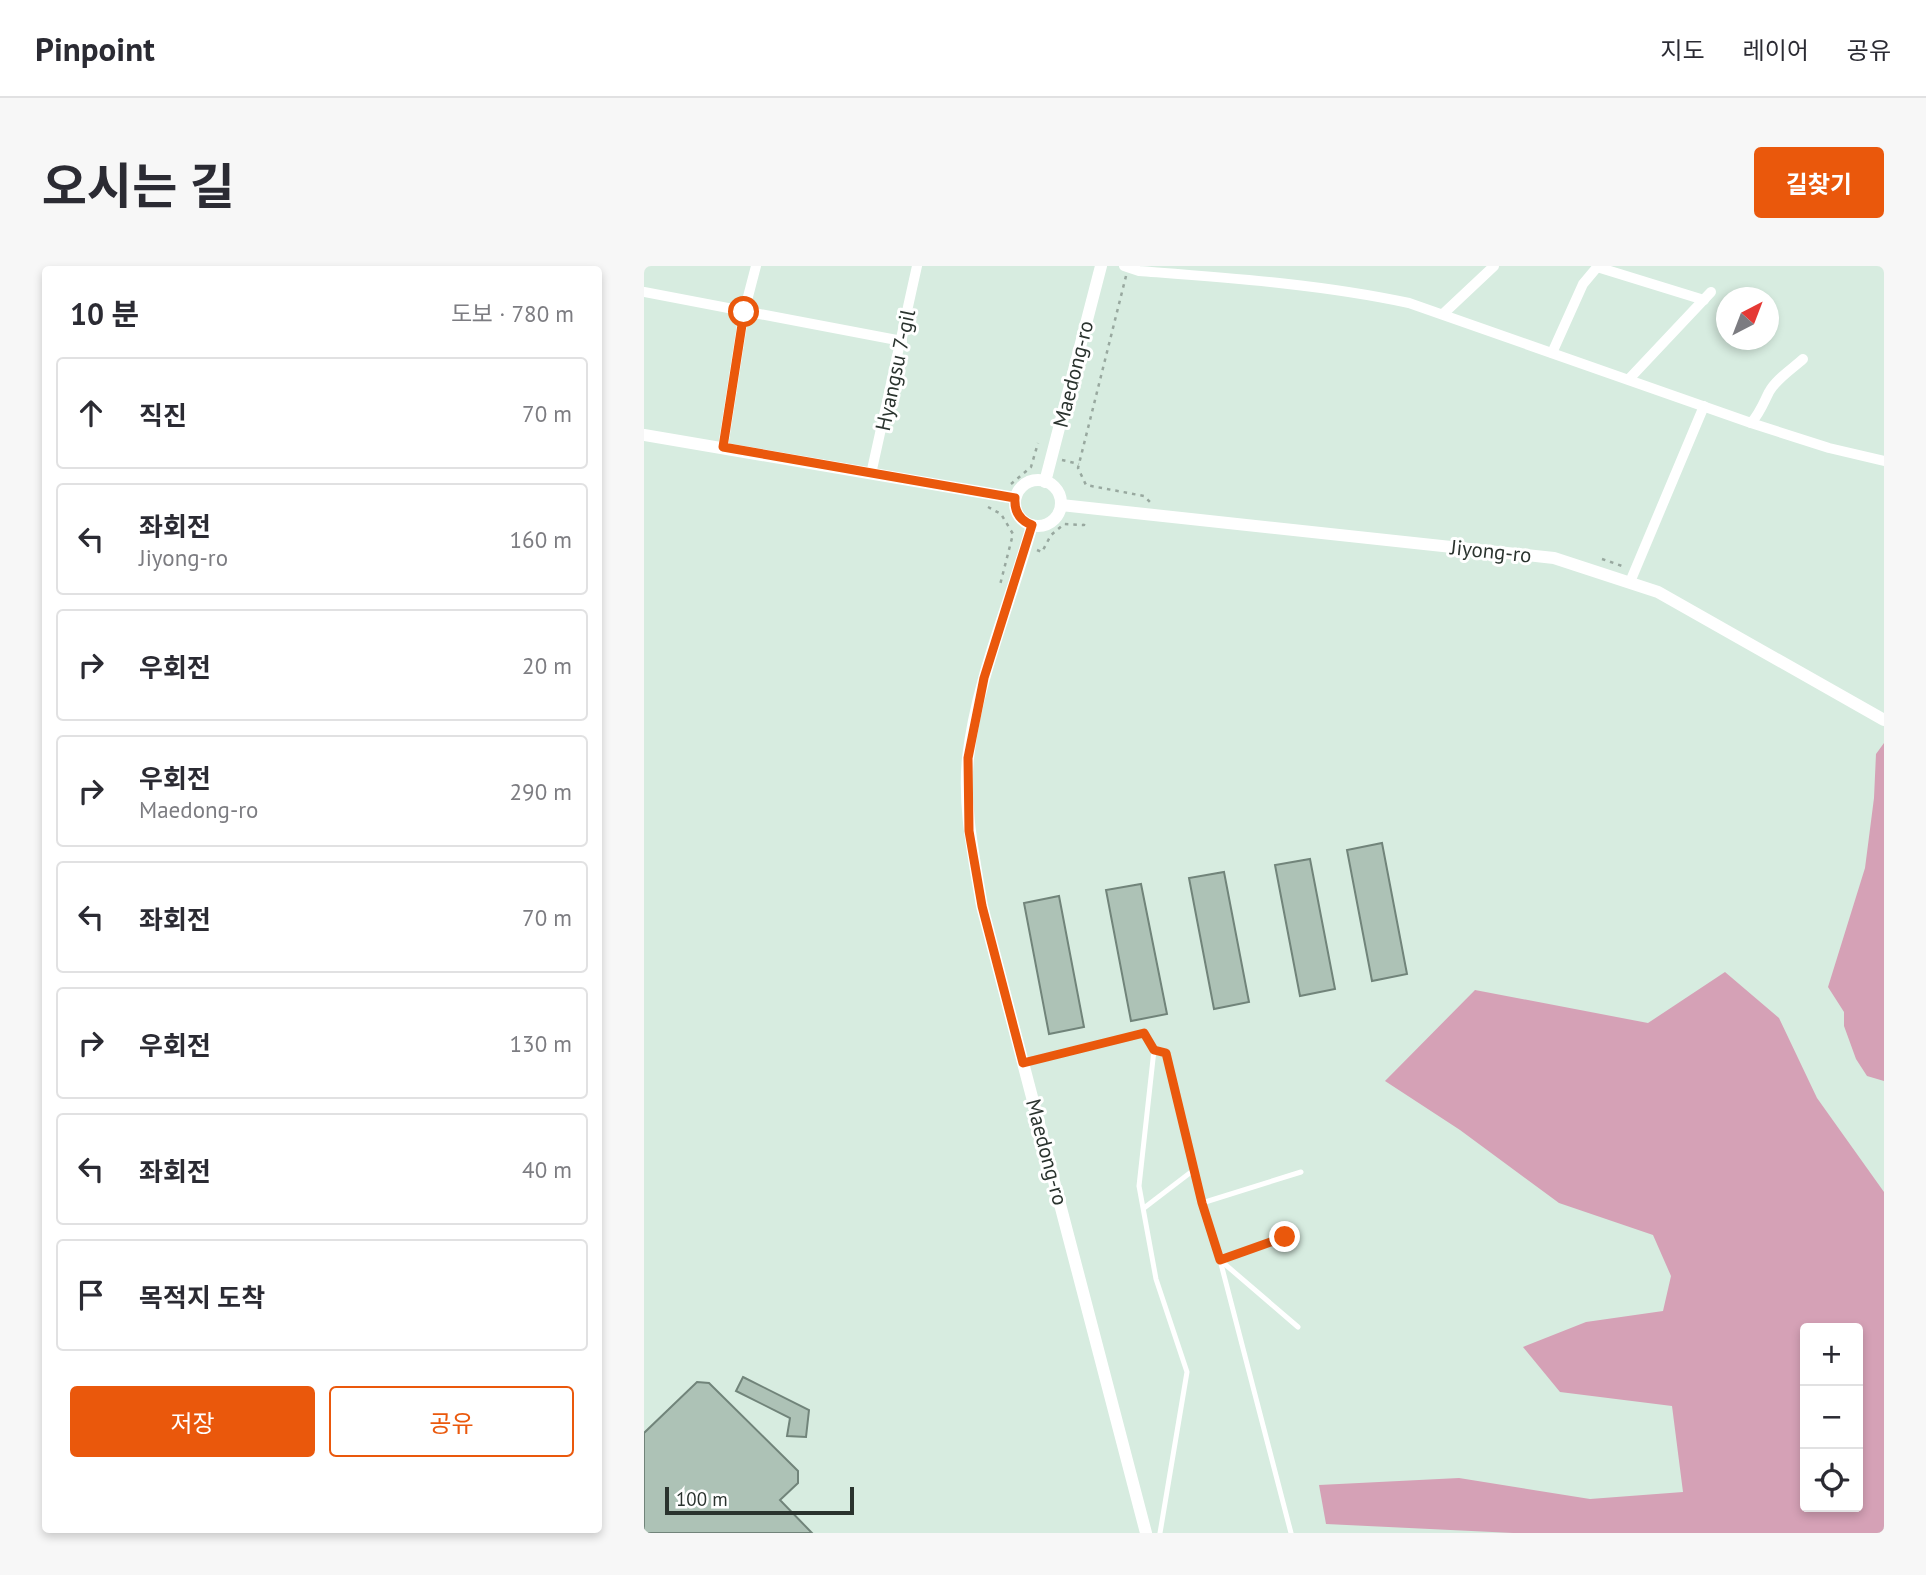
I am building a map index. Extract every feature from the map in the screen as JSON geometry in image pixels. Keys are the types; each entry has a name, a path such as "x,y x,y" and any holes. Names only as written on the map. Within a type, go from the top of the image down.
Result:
{"street":[{"path":"723,447 744,312 756,266"},
{"name":"Hyangsu 7-gil","path":"872,474 917,266"},
{"name":"Maedong-ro","path":"1045,482 1101,266"},
{"path":"1443,314 1494,266"},
{"path":"1126,267 1139,271 1356,291 1409,303 1751,423 1884,461"},
{"path":"1552,353 1583,284 1598,267 1707,296 1629,379"},
{"path":"644,292 901,341"},
{"path":"1751,423 1761,412 1777,381 1803,359"},
{"path":"1633,576 1704,406"},
{"path":"644,435 1015,498"},
{"path":"1036,480 1045,482 1056,490 1061,505 1059,513 1051,522 1040,526 1032,525 1019,517 1015,498 1026,483 1036,480"},
{"name":"Jiyong-ro","path":"1061,505 1554,558 1633,576 1884,720"},
{"name":"Maedong-ro","path":"1032,525 984,678 968,758 969,831 982,906 1146,1533"}],"lane":[{"path":"1023,1063 1144,1033 1154,1050 1139,1186 1156,1279 1187,1372 1160,1533"},
{"path":"1154,1050 1166,1053 1202,1203 1220,1260 1291,1533"},
{"path":"1144,1208 1195,1169"},
{"path":"1202,1203 1301,1172"},
{"path":"1220,1260 1285,1237"},
{"path":"1220,1260 1298,1327"}],"path":[{"path":"1126,267 1078,468 1086,485 1143,496 1151,503"},
{"path":"1003,487 1014,483 1031,467 1038,443"},
{"path":"1011,542 1042,552 1051,535 1064,524 1084,525 1093,486"},
{"path":"1596,558 1633,576"}],"shaded area":[{"path":"1884,743 1884,1081 1867,1076 1856,1059 1844,1026 1844,1012 1828,987 1865,868 1874,798 1876,754"},
{"path":"1725,972 1779,1018 1817,1098 1884,1192 1884,1533 1513,1533 1326,1524 1319,1485 1459,1478 1590,1499 1683,1492 1672,1406 1560,1392 1523,1347 1586,1322 1663,1311 1671,1276 1653,1235 1559,1203 1460,1130 1385,1081 1475,990 1648,1023"}],"building":[{"path":"1382,843 1407,974 1372,981 1347,850"},
{"path":"1310,859 1335,989 1300,996 1275,865"},
{"path":"1224,872 1249,1002 1214,1009 1189,878"},
{"path":"1141,884 1167,1014 1131,1021 1106,890"},
{"path":"1059,896 1084,1027 1049,1034 1024,903"},
{"path":"743,1377 809,1410 806,1437 787,1436 790,1418 736,1391"},
{"path":"697,1382 709,1383 798,1471 798,1483 780,1500 812,1533 644,1533 644,1433"}],"route":[{"path":"744,312 723,447 1015,498 1019,517 1032,525 984,678 968,758 969,831 982,906 1023,1063 1144,1033 1154,1050 1166,1053 1202,1203 1220,1260 1285,1237"}]}
